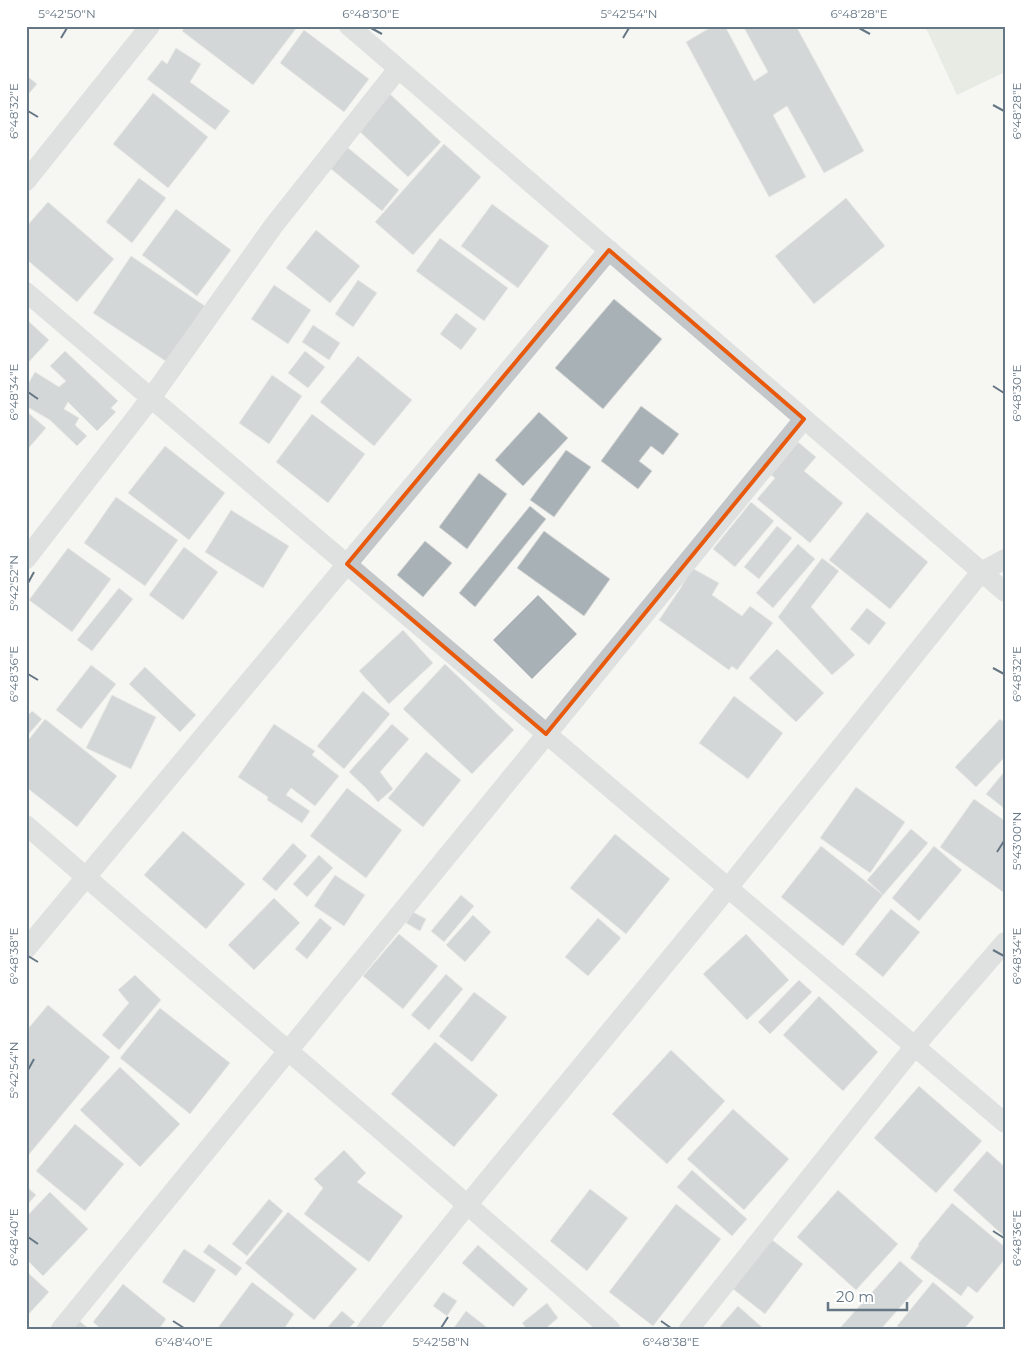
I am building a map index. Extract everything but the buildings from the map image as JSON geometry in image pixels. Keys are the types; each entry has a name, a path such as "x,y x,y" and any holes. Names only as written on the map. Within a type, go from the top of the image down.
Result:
{"street":[{"path":"26,181 150,26"},
{"path":"349,26 1005,592"},
{"path":"26,560 151,398 274,225 398,69"},
{"path":"26,949 609,250"},
{"path":"26,292 1005,1123"},
{"path":"61,1329 804,419"},
{"path":"367,1329 728,888 981,572 1005,559"},
{"path":"26,825 468,1204 610,1329"},
{"path":"689,1329 914,1047 1005,942"}],"highlighted area":[{"path":"609,250 804,419 546,734 347,564"}],"shaded area":[{"path":"925,26 1005,26 1005,72 957,95"}]}
